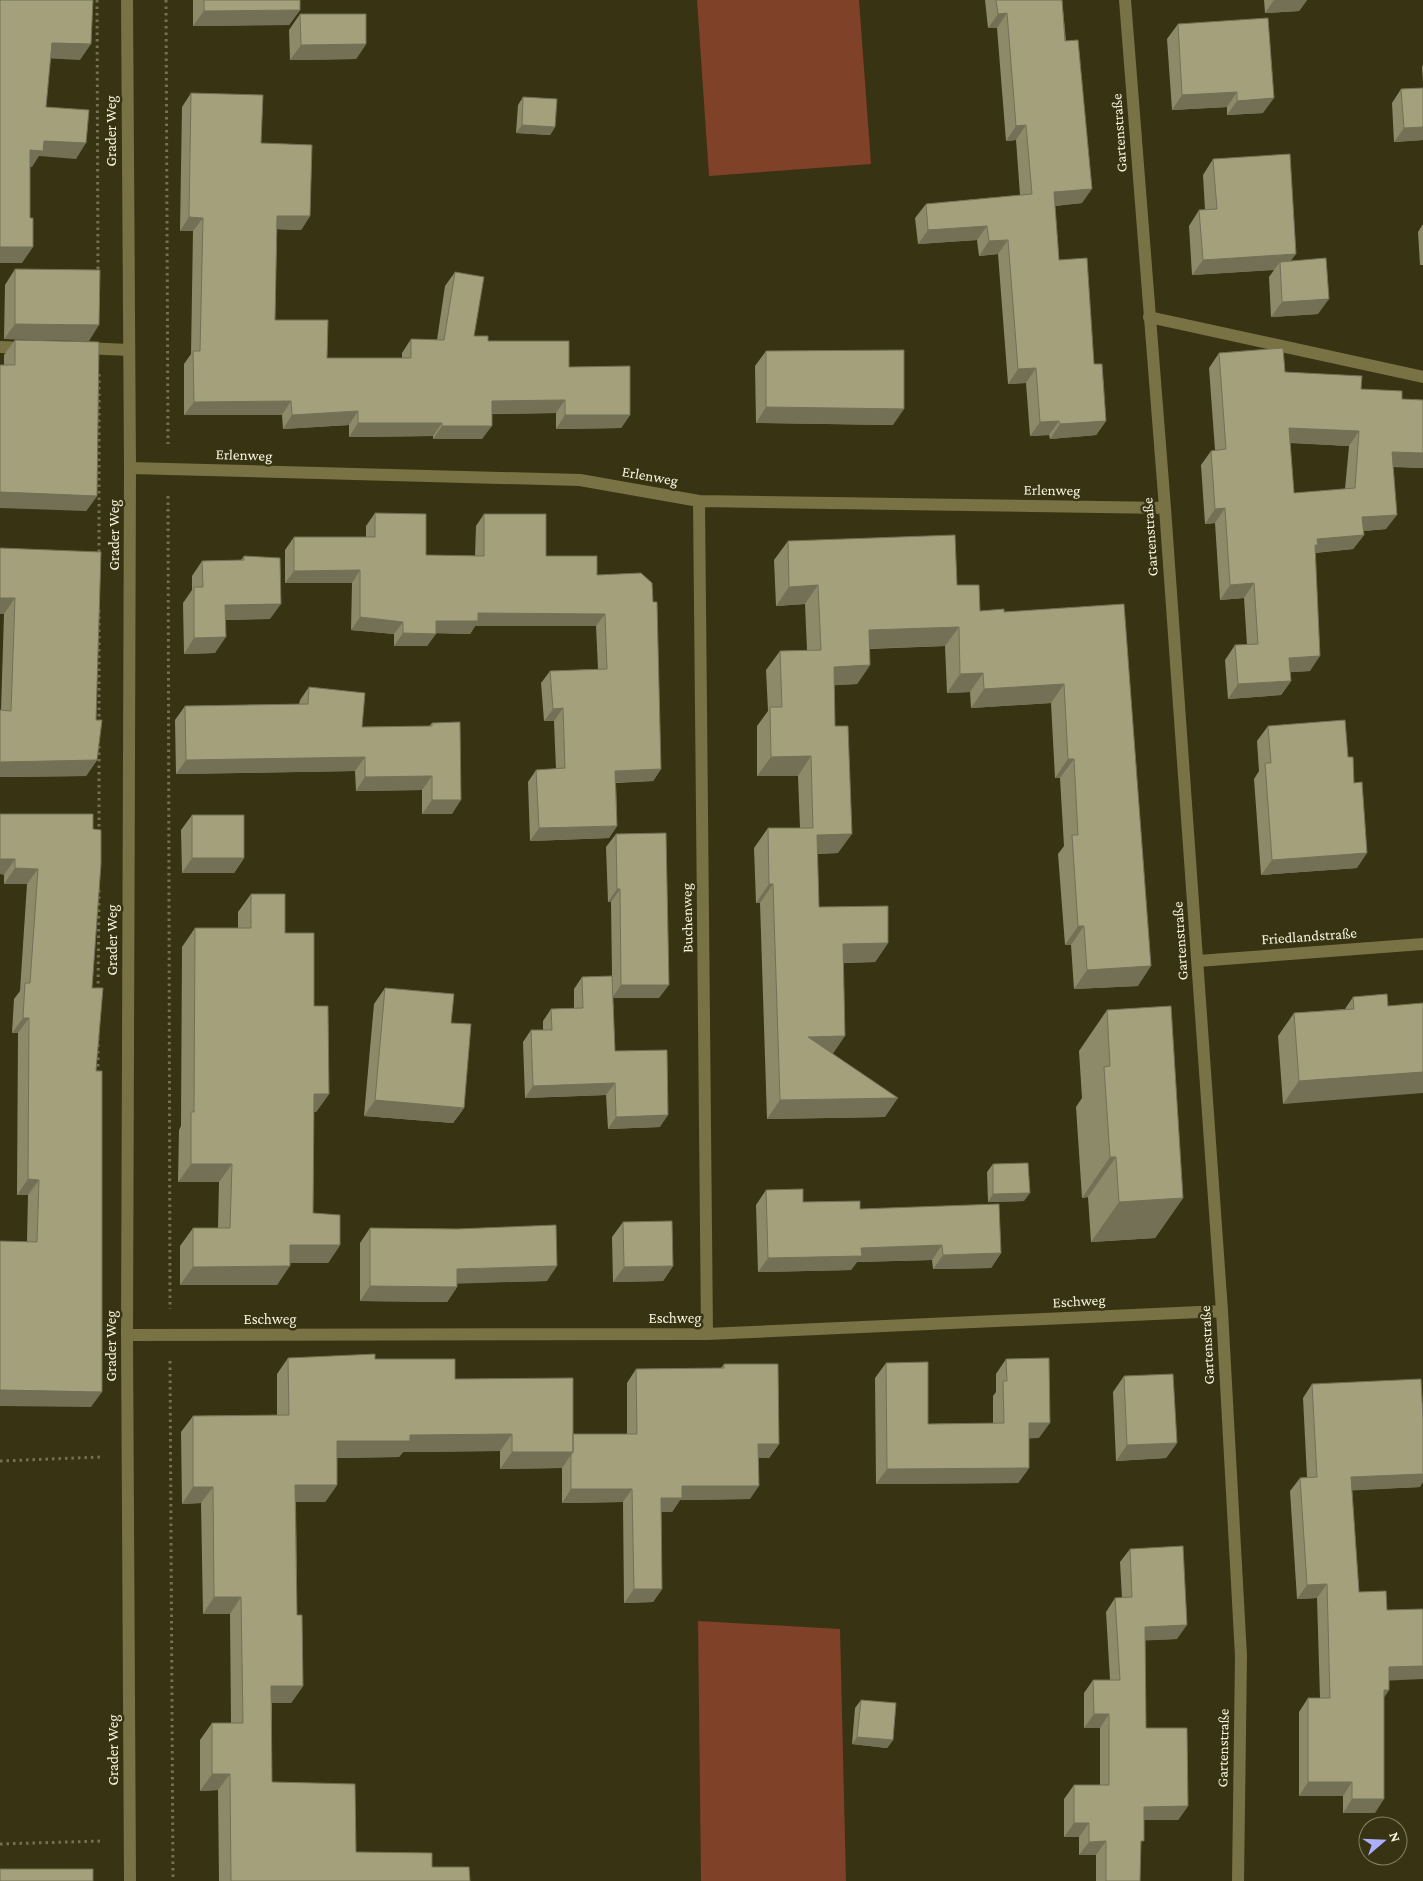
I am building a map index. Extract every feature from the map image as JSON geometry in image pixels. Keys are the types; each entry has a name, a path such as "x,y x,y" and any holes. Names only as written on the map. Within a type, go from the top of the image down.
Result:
{"street":[{"name":"Grader Weg","path":"127,0 130,468 127,1335 130,1881"},
{"name":"Gartenstraße","path":"1125,0 1165,508 1222,1311 1241,1656 1238,1881"},
{"path":"1149,317 1423,377"},
{"path":"0,347 40,348"},
{"path":"69,348 129,350"},
{"name":"Erlenweg","path":"130,468 580,480 699,501 1165,508"},
{"name":"Buchenweg","path":"699,501 707,1334"},
{"name":"Friedlandstraße","path":"1198,961 1423,944"},
{"name":"Eschweg","path":"127,1335 707,1334 1222,1311"}],"path":[{"path":"97,0 98,279"},
{"path":"166,0 173,1881"},
{"path":"99,349 99,561"},
{"path":"99,601 99,729"},
{"path":"99,739 99,838"},
{"path":"98,995 99,887"},
{"path":"98,1035 98,1074"},
{"path":"101,1447 101,1464"},
{"path":"0,1461 101,1457"},
{"path":"103,1834 103,1851"},
{"path":"0,1844 103,1841"}],"shaded area":[{"path":"697,0 859,0 871,164 709,176"},
{"path":"698,1621 840,1629 846,1881 701,1881"}],"building":[{"path":"0,0 93,0 91,44 52,43 46,107 89,110 86,143 44,141 43,151 30,150 30,218 33,218 33,247 0,247"},
{"path":"204,0 300,0 300,10 204,11"},
{"path":"996,0 1062,0 1065,41 1078,40 1092,189 1054,192 1059,260 1087,258 1094,364 1102,364 1106,421 1060,424 1059,421 1040,422 1036,368 1018,369 1008,240 989,241 987,226 928,230 926,204 1032,194 1026,125 1016,126 1007,13 998,14"},
{"path":"300,14 366,14 366,44 301,45"},
{"path":"1268,18 1274,98 1237,101 1237,92 1182,95 1178,24"},
{"path":"1423,88 1423,127 1404,128 1401,89"},
{"path":"191,93 263,95 261,143 312,145 310,216 277,216 275,320 328,320 327,358 411,358 411,339 444,340 455,272 484,277 474,336 488,336 488,341 569,341 569,367 630,366 630,415 565,415 565,400 492,401 492,426 442,426 442,423 358,423 358,411 292,415 291,401 194,402 193,351 200,351 203,218 189,217"},
{"path":"523,97 557,99 555,127 522,125"},
{"path":"1290,154 1296,254 1203,260 1199,210 1217,209 1213,159"},
{"path":"1326,258 1329,299 1282,302 1280,262"},
{"path":"15,269 100,270 99,325 15,324"},
{"path":"15,340 99,342 97,496 0,492 0,365 15,365"},
{"path":"1283,348 1285,372 1362,376 1361,389 1402,391 1402,399 1423,400 1423,453 1392,452 1397,515 1362,517 1364,535 1317,539 1318,545 1315,545 1320,656 1289,658 1291,681 1238,684 1235,645 1258,644 1254,583 1230,585 1225,508 1215,509 1211,451 1226,449 1219,353","holes":["1289,428 1359,431 1355,488 1294,493"]},
{"path":"904,350 904,409 766,407 766,351"},
{"path":"375,513 426,514 426,555 484,556 484,514 546,514 546,556 597,556 597,575 641,573 652,583 653,602 657,602 661,769 615,771 617,826 539,828 536,770 565,768 563,708 553,709 550,671 607,669 605,614 478,613 478,621 436,621 436,634 403,633 403,622 360,617 360,570 294,571 294,537 375,537"},
{"path":"955,535 957,585 979,585 980,611 1004,609 1004,612 1124,604 1151,966 1087,970 1084,926 1078,926 1072,835 1078,835 1074,759 1068,759 1064,684 984,689 983,673 960,674 959,627 869,630 870,665 834,667 835,726 848,726 852,834 817,835 819,907 888,906 888,943 843,944 845,1036 808,1037 898,1098 780,1100 773,884 769,884 768,828 813,828 811,756 771,757 770,707 782,707 780,651 821,650 818,585 789,587 788,541"},
{"path":"0,548 101,552 96,720 102,720 97,760 0,762 0,710 11,711 15,598 0,598"},
{"path":"244,556 280,558 281,604 225,605 226,637 194,638 194,587 203,587 202,561 244,560"},
{"path":"309,687 365,693 362,727 432,726 432,723 460,722 461,800 432,800 432,776 365,777 365,757 186,760 185,706 308,704"},
{"path":"1345,720 1348,757 1353,757 1354,783 1362,782 1367,853 1272,860 1265,763 1271,763 1268,726"},
{"path":"0,814 93,814 93,829 101,830 101,864 92,988 103,988 96,1071 102,1071 102,1392 0,1390 0,1241 37,1242 39,1180 28,1179 29,1018 23,1018 25,983 30,983 38,869 15,868 15,859 0,859"},
{"path":"192,815 244,815 244,858 192,858"},
{"path":"666,833 669,985 621,985 620,889 617,889 616,834"},
{"path":"251,894 285,894 285,933 314,933 314,1006 328,1006 329,1094 314,1094 313,1213 340,1215 340,1245 290,1245 290,1266 193,1267 193,1228 230,1228 232,1164 191,1164 191,1112 194,1112 195,928 251,928"},
{"path":"612,976 615,1051 667,1050 668,1115 616,1117 615,1083 533,1086 531,1030 552,1030 551,1009 583,1008 582,977"},
{"path":"385,988 454,994 451,1023 471,1024 464,1108 375,1100"},
{"path":"1387,994 1388,1006 1423,1003 1423,1072 1299,1081 1294,1013 1354,1009 1353,997"},
{"path":"1171,1006 1183,1198 1119,1202 1116,1157 1110,1157 1104,1067 1110,1066 1107,1010"},
{"path":"1028,1163 1030,1193 993,1194 993,1164"},
{"path":"803,1189 803,1202 860,1201 860,1209 999,1204 1001,1253 943,1255 942,1245 861,1248 862,1256 768,1258 766,1190"},
{"path":"672,1221 673,1266 624,1267 623,1222"},
{"path":"556,1225 557,1266 457,1269 457,1287 370,1286 370,1228 457,1229"},
{"path":"375,1354 375,1359 455,1359 455,1379 573,1378 573,1452 512,1452 512,1434 410,1435 410,1441 337,1441 337,1485 295,1485 297,1615 302,1615 303,1686 271,1686 272,1782 355,1784 356,1852 432,1853 432,1867 469,1867 470,1881 231,1881 230,1774 212,1774 212,1723 243,1723 241,1597 214,1597 213,1487 193,1487 193,1416 289,1415 288,1358"},
{"path":"1049,1358 1050,1423 1029,1423 1029,1468 887,1469 886,1363 928,1362 928,1424 1004,1423 1003,1381 1007,1381 1006,1359"},
{"path":"724,1364 778,1364 779,1444 758,1444 759,1486 682,1486 682,1498 661,1498 662,1589 634,1589 632,1489 571,1489 573,1434 637,1434 636,1369 724,1368"},
{"path":"1173,1374 1177,1443 1127,1445 1124,1376"},
{"path":"1421,1379 1423,1474 1351,1477 1359,1592 1386,1591 1387,1610 1423,1609 1423,1666 1389,1667 1389,1690 1384,1690 1384,1799 1352,1799 1352,1782 1308,1782 1308,1698 1330,1698 1327,1584 1307,1585 1300,1478 1317,1477 1312,1384"},
{"path":"1183,1546 1187,1625 1145,1627 1146,1728 1187,1728 1188,1806 1144,1807 1144,1841 1141,1841 1140,1881 1106,1881 1106,1841 1089,1842 1089,1823 1074,1823 1074,1785 1109,1785 1109,1714 1094,1714 1093,1680 1120,1680 1115,1598 1132,1597 1130,1549"},
{"path":"861,1700 896,1703 893,1740 857,1737"},
{"path":"0,1869 93,1869 93,1881 0,1881"}]}
